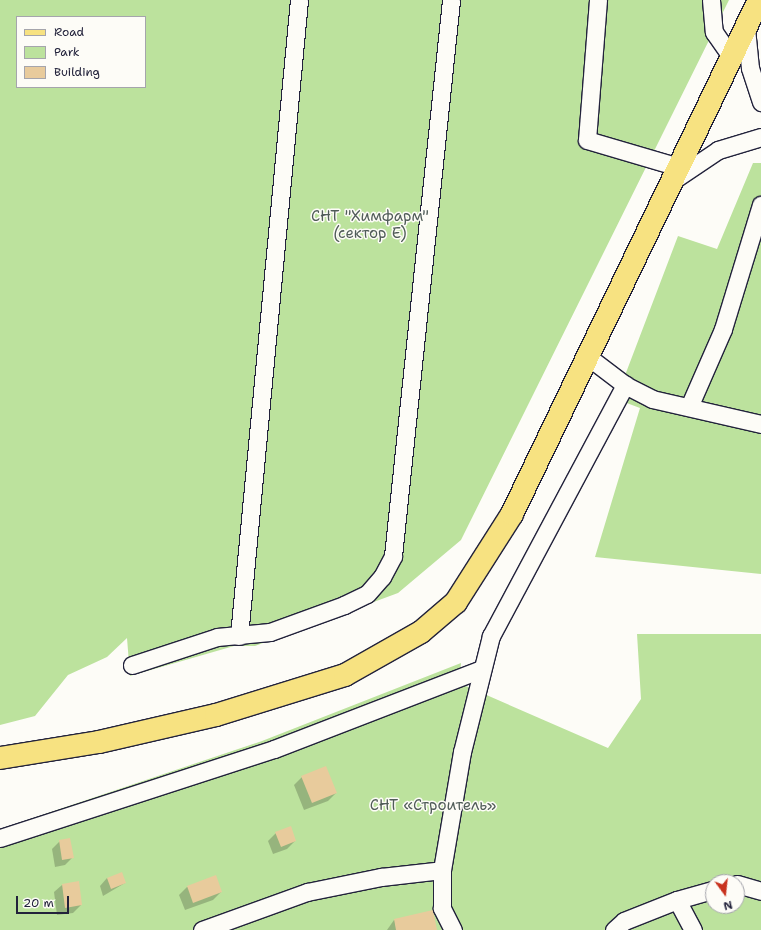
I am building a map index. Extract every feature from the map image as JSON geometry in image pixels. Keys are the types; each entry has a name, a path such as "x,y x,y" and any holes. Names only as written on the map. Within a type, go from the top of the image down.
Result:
{"main road":[{"path":"0,758 99,742 285,695 345,675 422,632 456,602 485,561 512,514 759,0"}],"street":[{"path":"239,636 299,0"},
{"path":"132,665 217,637 270,632 350,602 366,594 382,577 393,556 451,0"},
{"path":"598,0 587,140 675,175 718,150 761,137"},
{"path":"711,0 714,32 731,56"},
{"path":"746,26 750,68 761,102"},
{"path":"689,408 723,329 761,205"},
{"path":"587,356 625,385 652,399 761,424"},
{"path":"453,930 442,908 442,870 481,669 490,636 625,385"},
{"path":"0,838 274,748 481,669"},
{"path":"202,930 307,892 381,877 442,870"},
{"path":"745,886 761,891"},
{"path":"614,930 624,921 677,900 705,892"},
{"path":"677,900 693,930"}],"green space":[{"name":"СНТ \"Химфарм\" (сектор Е)","path":"0,0 729,0 461,540 398,593 255,646 234,646 130,676 127,638 107,657 68,675 35,716 0,725"},
{"path":"753,163 761,163 761,574 595,557 640,408 616,399 678,236 717,249"},
{"name":"СНТ «Строитель»","path":"637,634 761,634 761,930 0,930 0,829 262,741 461,663 459,683 608,748 641,699"}],"building":[{"path":"326,766 337,793 312,803 301,776"},
{"path":"291,826 296,841 281,847 275,832"},
{"path":"70,838 74,858 62,860 59,840"},
{"path":"122,872 126,883 111,889 107,878"},
{"path":"216,875 222,892 193,903 187,886"},
{"path":"79,881 82,905 65,908 62,884"},
{"path":"433,910 437,930 396,930 394,919"}]}
